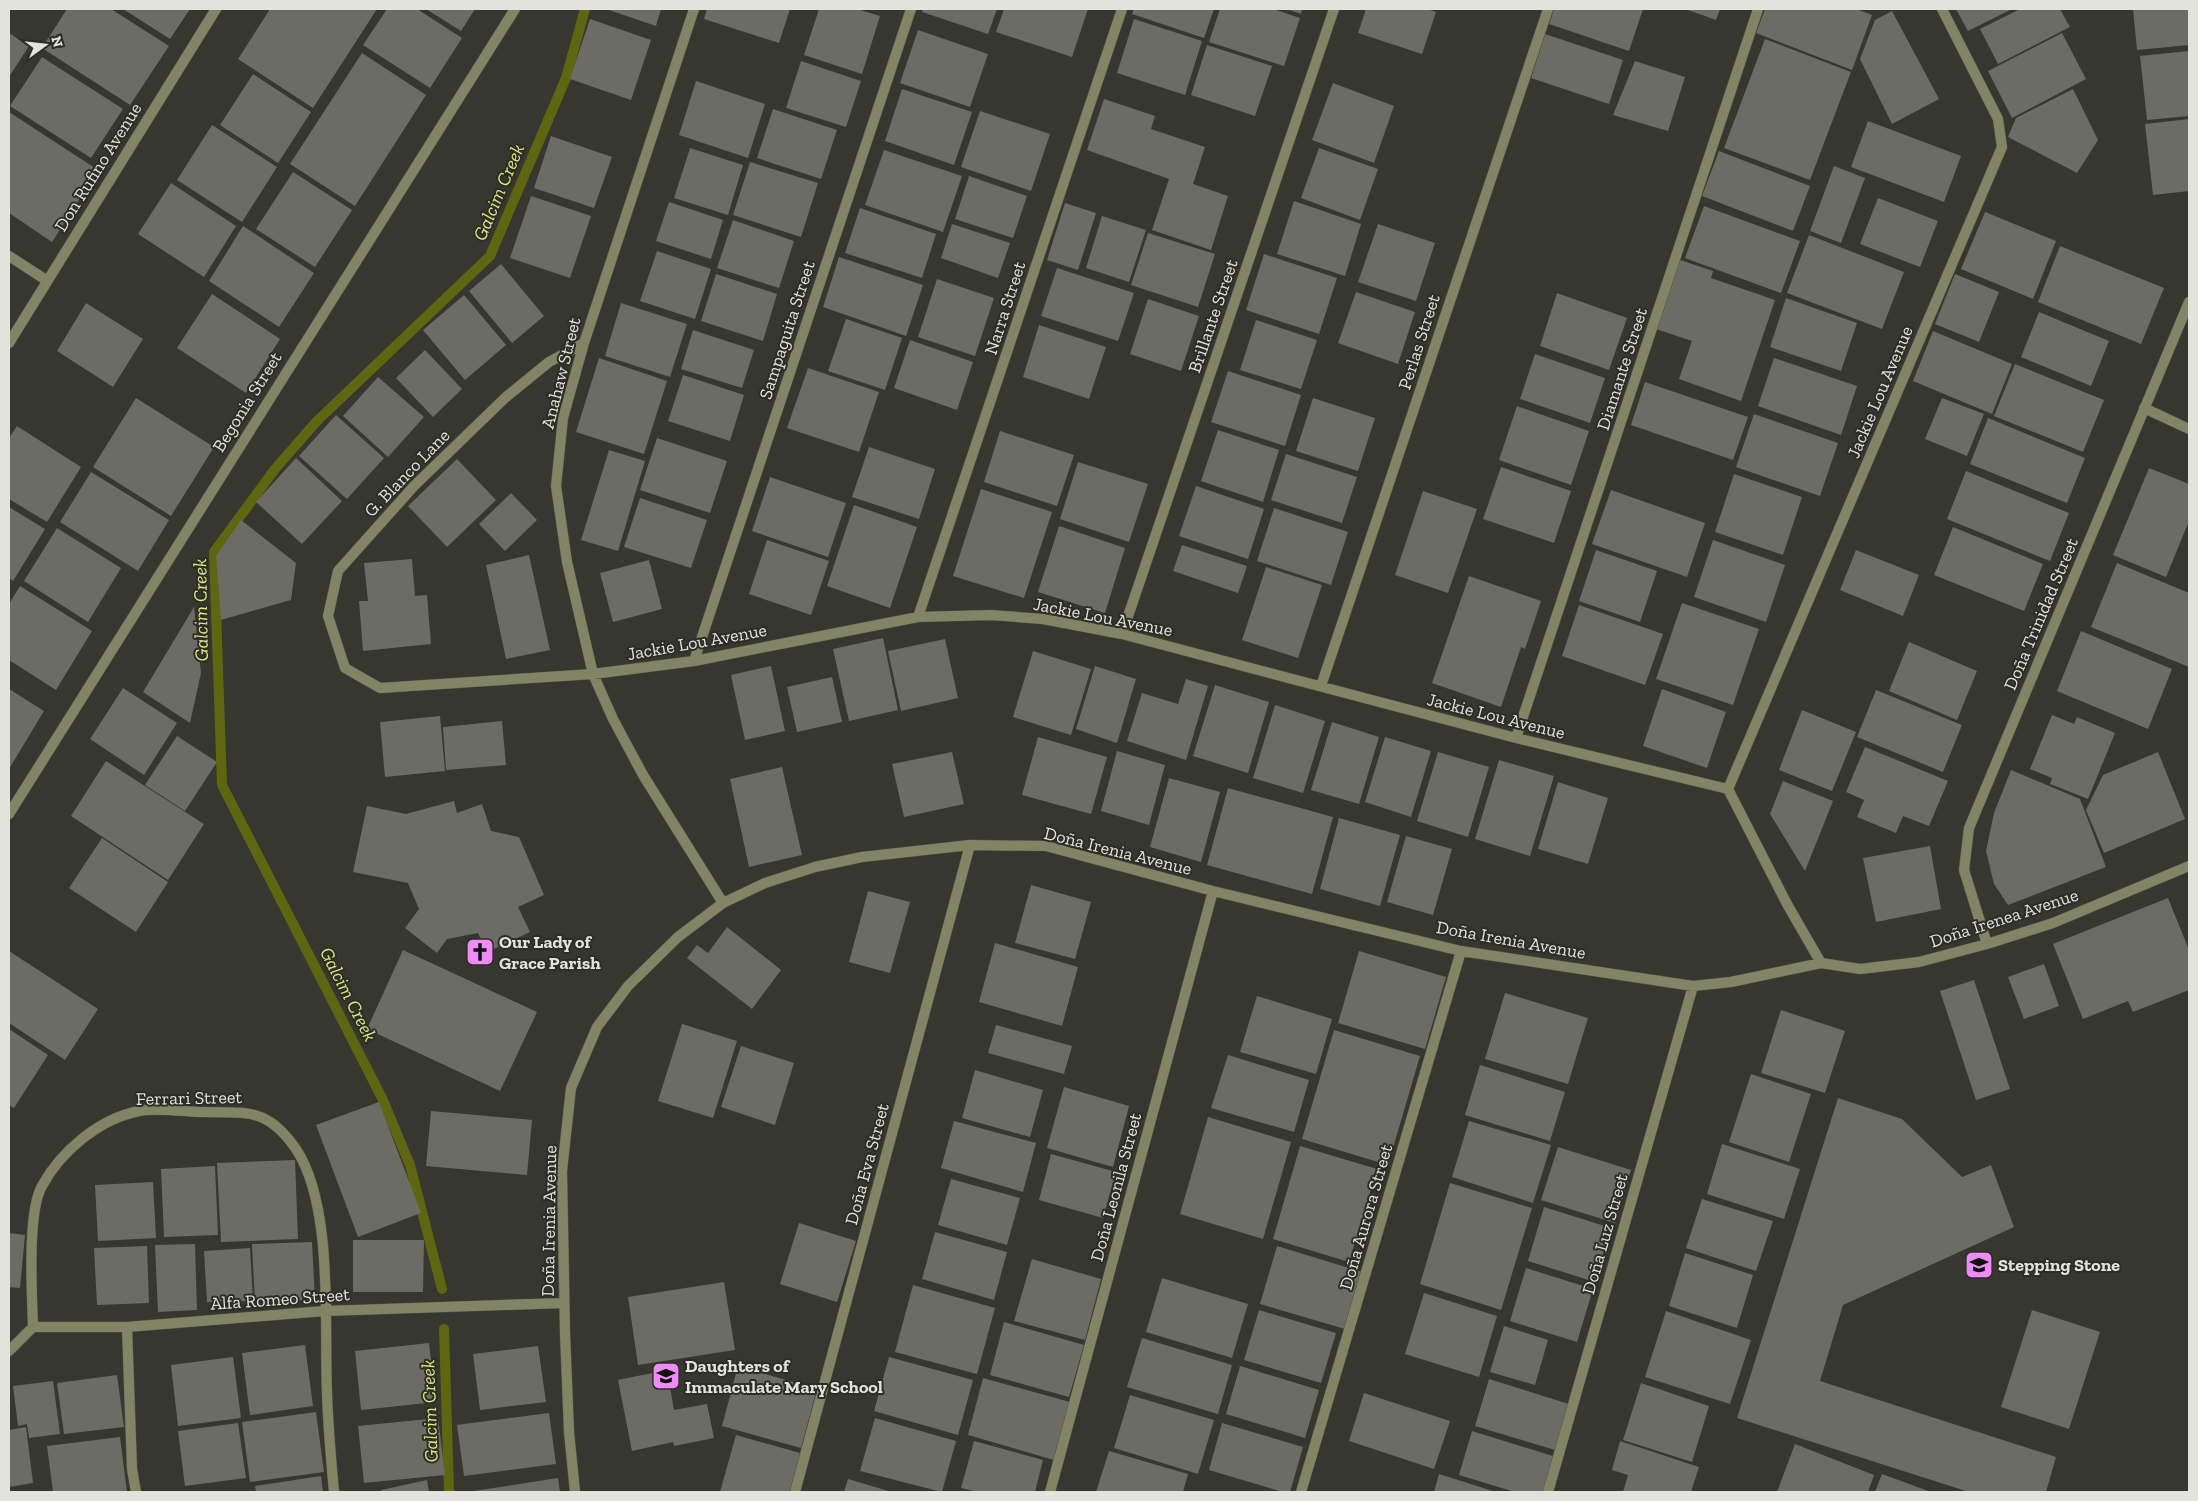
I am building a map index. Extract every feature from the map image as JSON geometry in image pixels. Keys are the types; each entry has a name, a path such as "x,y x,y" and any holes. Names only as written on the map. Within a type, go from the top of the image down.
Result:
{"street":[{"name":"Don Rufino Avenue","path":"9,343 46,280 216,9"},
{"name":"Begonia Street","path":"9,814 515,9"},
{"name":"Anahaw Street","path":"694,9 584,343 563,418 556,486 567,562 593,674 612,719 643,775 723,903"},
{"name":"Sampaguita Street","path":"694,661 911,9"},
{"name":"Narra Street","path":"918,617 1122,9"},
{"name":"Brillante Street","path":"1122,634 1334,9"},
{"name":"Perlas Street","path":"1320,686 1548,9"},
{"name":"Diamante Street","path":"1516,738 1758,9"},
{"name":"Jackie Lou Avenue","path":"345,668 380,688 593,674 694,661 918,617 991,615 1043,619 1122,634 1516,738 1728,789 2002,147 1998,119 1942,9"},
{"path":"9,256 46,280"},
{"name":"Doña Trinidad Street","path":"1987,944 1964,870 1969,828 2189,302"},
{"name":"G. Blanco Lane","path":"345,668 328,616 338,571 414,486 506,397 550,362 584,343"},
{"path":"2144,408 2189,429"},
{"path":"1728,789 1787,904 1821,963"},
{"name":"Doña Irenia Avenue","path":"575,1492 569,1432 564,1303 562,1171 571,1088 597,1027 628,986 678,937 723,903 765,883 816,867 862,857 970,845 1046,846 1213,891 1461,951 1693,986 1730,982 1821,963"},
{"name":"Doña Eva Street","path":"795,1492 970,845"},
{"name":"Doña Irenea Avenue","path":"1821,963 1860,969 1909,963 1987,944 2053,923 2189,866"},
{"name":"Doña Leonila Street","path":"1050,1492 1213,891"},
{"name":"Doña Aurora Street","path":"1301,1492 1461,951"},
{"name":"Doña Luz Street","path":"1548,1492 1693,986"},
{"name":"Ferrari Street","path":"33,1327 33,1214 40,1188 55,1163 100,1126 116,1118 141,1111 256,1113 278,1128 296,1149 308,1176 317,1210 324,1251 327,1394 334,1492"},
{"name":"Alfa Romeo Street","path":"33,1327 127,1327 326,1311 564,1303"},
{"path":"9,1352 33,1327"},
{"path":"127,1327 132,1469 136,1492"}],"building":[{"path":"67,9 111,9 169,46 130,105 42,48"},
{"path":"123,9 190,9 170,39"},
{"path":"270,9 377,9 313,108 238,59"},
{"path":"387,9 417,9 462,38 430,88 363,45"},
{"path":"426,9 475,9 461,31"},
{"path":"606,9 661,9 656,26"},
{"path":"707,9 790,9 779,43 704,19"},
{"path":"819,9 857,9 880,16 862,74 804,55"},
{"path":"923,9 997,9 988,34 922,12"},
{"path":"1004,9 1088,9 1072,57 996,32"},
{"path":"1134,9 1214,9 1204,38 1132,14"},
{"path":"1220,9 1273,9 1300,18 1284,66 1209,42"},
{"path":"1287,9 1302,9 1301,14"},
{"path":"1366,9 1427,9 1436,12 1422,54 1358,33"},
{"path":"1554,9 1643,9 1629,51 1549,24"},
{"path":"1685,9 1720,9 1716,20"},
{"path":"1765,9 1856,9 1872,15 1852,70 1756,33"},
{"path":"1956,9 2012,9 1968,31"},
{"path":"2020,9 2060,9 2070,27 1998,64 1980,29"},
{"path":"2133,9 2189,9 2189,45 2137,50"},
{"path":"1892,11 1939,99 1892,124 1860,59 1875,20"},
{"path":"590,19 651,40 631,100 570,79"},
{"path":"1134,19 1202,41 1185,95 1117,73"},
{"path":"918,30 988,54 970,107 900,83"},
{"path":"9,33 29,46 9,77"},
{"path":"2062,33 2086,79 2012,118 1988,71"},
{"path":"1545,34 1623,60 1609,104 1531,78"},
{"path":"1765,39 1851,72 1810,180 1724,148"},
{"path":"1207,45 1272,66 1255,116 1191,95"},
{"path":"2189,51 2189,116 2147,120 2140,56"},
{"path":"362,53 426,95 355,206 290,164"},
{"path":"42,57 123,109 91,158 10,106"},
{"path":"801,61 861,81 846,127 786,108"},
{"path":"1635,61 1685,77 1668,131 1613,115"},
{"path":"253,74 311,112 278,163 220,125"},
{"path":"696,81 765,104 748,158 679,135"},
{"path":"1333,83 1394,106 1374,163 1312,140"},
{"path":"902,89 972,112 954,165 885,141"},
{"path":"2073,89 2098,140 2077,173 2008,137 2016,118"},
{"path":"1104,99 1155,116 1151,129 1205,147 1193,184 1228,196 1211,250 1152,230 1169,179 1087,150"},
{"path":"773,109 837,130 821,179 757,158"},
{"path":"980,111 1050,134 1031,191 961,167"},
{"path":"9,112 98,170 52,242 9,213"},
{"path":"2189,119 2189,191 2153,195 2145,124"},
{"path":"1868,121 1961,156 1944,202 1851,167"},
{"path":"212,125 277,167 242,222 177,180"},
{"path":"551,136 612,157 594,208 534,188"},
{"path":"690,148 743,165 728,215 674,198"},
{"path":"1319,148 1378,169 1360,220 1301,198"},
{"path":"884,150 962,176 943,232 865,205"},
{"path":"1719,151 1810,186 1793,231 1702,196"},
{"path":"750,162 818,183 801,237 733,215"},
{"path":"1834,166 1865,178 1841,243 1810,231"},
{"path":"293,172 352,210 315,267 256,229"},
{"path":"969,176 1027,196 1013,238 955,219"},
{"path":"171,183 236,226 204,277 138,234"},
{"path":"531,196 591,216 570,278 510,258"},
{"path":"1878,198 1938,221 1920,267 1860,244"},
{"path":"1294,201 1361,224 1345,276 1277,254"},
{"path":"669,202 723,220 711,259 656,241"},
{"path":"1065,203 1096,213 1078,270 1047,260"},
{"path":"1704,206 1800,241 1781,293 1685,258"},
{"path":"860,208 936,234 922,278 845,253"},
{"path":"1985,212 2056,241 2033,299 1961,269"},
{"path":"1102,216 1146,230 1129,282 1086,268"},
{"path":"733,220 794,241 779,288 717,268"},
{"path":"952,224 1010,243 998,278 941,258"},
{"path":"1378,224 1435,243 1416,301 1358,282"},
{"path":"243,226 314,273 279,327 209,281"},
{"path":"1148,233 1215,254 1198,307 1131,285"},
{"path":"1809,235 1904,272 1882,329 1787,293"},
{"path":"2060,246 2164,288 2141,344 2038,302"},
{"path":"657,251 711,269 695,319 640,301"},
{"path":"1264,254 1337,278 1319,334 1246,310"},
{"path":"839,257 923,285 906,336 823,307"},
{"path":"1680,260 1713,271 1711,278 1775,300 1741,401 1679,379 1692,341 1656,329"},
{"path":"501,264 544,316 512,343 469,291"},
{"path":"1057,268 1134,293 1118,341 1041,316"},
{"path":"716,274 777,294 763,341 701,321"},
{"path":"1955,274 1999,292 1979,342 1935,324"},
{"path":"937,279 994,298 975,356 918,337"},
{"path":"1356,292 1415,312 1398,364 1338,343"},
{"path":"1557,293 1627,318 1609,370 1540,346"},
{"path":"212,294 280,339 246,393 177,348"},
{"path":"464,295 506,345 465,380 423,330"},
{"path":"1786,298 1857,323 1841,371 1770,347"},
{"path":"1148,299 1199,316 1181,371 1130,354"},
{"path":"86,303 143,339 113,387 57,351"},
{"path":"621,303 687,324 670,377 605,356"},
{"path":"2039,312 2109,341 2091,386 2021,357"},
{"path":"846,319 902,338 885,390 828,371"},
{"path":"1256,320 1317,340 1301,389 1240,370"},
{"path":"1039,325 1106,347 1089,399 1023,377"},
{"path":"693,330 754,350 742,388 681,369"},
{"path":"1933,331 2012,364 1992,414 1913,381"},
{"path":"910,340 973,362 957,410 894,388"},
{"path":"425,350 462,389 433,417 396,378"},
{"path":"1535,354 1605,378 1590,423 1520,399"},
{"path":"599,358 667,381 644,454 576,432"},
{"path":"1774,358 1857,386 1841,435 1758,406"},
{"path":"2015,364 2104,400 2083,452 1994,416"},
{"path":"808,368 879,392 859,452 787,428"},
{"path":"1228,371 1301,395 1285,446 1211,422"},
{"path":"683,375 744,395 730,441 668,421"},
{"path":"378,377 424,417 388,457 343,416"},
{"path":"1645,382 1748,417 1733,460 1631,425"},
{"path":"136,398 214,447 171,516 93,467"},
{"path":"1313,398 1375,418 1358,471 1296,451"},
{"path":"1942,398 1984,414 1967,456 1925,439"},
{"path":"1517,406 1589,431 1571,485 1499,460"},
{"path":"1754,414 1838,443 1820,496 1736,467"},
{"path":"336,415 384,458 347,499 299,456"},
{"path":"1988,418 2085,458 2067,503 1970,464"},
{"path":"17,426 81,467 47,522 9,499 9,438"},
{"path":"1218,430 1279,450 1263,502 1201,481"},
{"path":"1000,431 1074,455 1057,506 984,482"},
{"path":"657,438 727,461 710,513 640,490"},
{"path":"869,447 935,469 919,519 852,497"},
{"path":"609,450 645,461 618,551 581,540"},
{"path":"1286,454 1357,477 1342,523 1271,500"},
{"path":"296,458 342,501 302,544 256,502"},
{"path":"457,459 496,500 447,547 408,506"},
{"path":"1078,462 1148,484 1129,542 1060,519"},
{"path":"1501,467 1571,491 1554,543 1483,519"},
{"path":"2149,468 2189,484 2189,521 2166,577 2113,555"},
{"path":"1966,471 2069,513 2050,561 1947,519"},
{"path":"91,472 169,520 138,571 60,522"},
{"path":"1734,474 1802,497 1783,555 1715,532"},
{"path":"770,477 846,503 828,557 752,531"},
{"path":"1196,486 1264,509 1248,559 1179,536"},
{"path":"981,489 1052,512 1024,598 953,576"},
{"path":"1611,490 1705,523 1687,577 1592,544"},
{"path":"1423,491 1477,509 1448,593 1395,575"},
{"path":"511,493 537,520 505,551 479,524"},
{"path":"640,498 707,520 691,568 624,547"},
{"path":"854,505 917,527 890,608 827,586"},
{"path":"9,507 45,529 13,581 9,578"},
{"path":"1274,508 1348,532 1331,585 1257,561"},
{"path":"241,520 296,563 291,600 221,620 216,556"},
{"path":"1059,526 1125,548 1105,613 1038,592"},
{"path":"1953,527 2043,564 2024,611 1934,575"},
{"path":"57,528 121,568 88,622 24,581"},
{"path":"767,540 829,561 811,615 749,594"},
{"path":"1713,540 1785,565 1766,622 1694,597"},
{"path":"1182,545 1247,566 1238,593 1173,571"},
{"path":"1596,550 1657,571 1640,622 1579,601"},
{"path":"1856,550 1919,575 1903,616 1840,590"},
{"path":"529,555 550,650 506,659 486,565"},
{"path":"412,559 415,596 427,595 431,644 363,651 359,601 368,601 364,563"},
{"path":"649,560 662,609 613,622 600,573"},
{"path":"2117,563 2189,593 2189,667 2091,627"},
{"path":"1266,567 1322,585 1298,658 1242,640"},
{"path":"1469,576 1541,601 1525,649 1521,647 1501,707 1432,683"},
{"path":"20,586 92,631 56,690 9,660 9,604"},
{"path":"1682,603 1759,629 1733,705 1656,679"},
{"path":"1579,605 1663,634 1645,685 1562,656"},
{"path":"194,607 201,673 190,723 143,692"},
{"path":"2081,631 2172,669 2148,729 2057,691"},
{"path":"883,638 898,710 849,721 833,649"},
{"path":"945,639 958,698 901,711 888,651"},
{"path":"1909,642 1977,671 1957,720 1889,691"},
{"path":"1033,651 1091,669 1071,735 1013,717"},
{"path":"771,666 785,731 745,740 731,675"},
{"path":"1095,666 1136,679 1117,743 1076,729"},
{"path":"832,677 842,722 797,732 787,687"},
{"path":"1186,679 1208,686 1186,760 1127,741 1142,693 1178,704"},
{"path":"1215,685 1269,702 1248,773 1193,756"},
{"path":"123,688 177,723 144,775 90,739"},
{"path":"9,689 44,711 9,769"},
{"path":"1662,689 1726,712 1707,768 1643,746"},
{"path":"1876,690 1962,725 1943,772 1857,737"},
{"path":"1275,705 1325,721 1303,793 1253,778"},
{"path":"1802,710 1856,732 1832,791 1779,770"},
{"path":"2052,715 2074,724 2077,717 2115,733 2088,799 2050,784 2052,778 2030,769"},
{"path":"440,716 445,771 385,777 380,722"},
{"path":"502,721 506,765 446,770 443,727"},
{"path":"1332,722 1379,737 1359,804 1311,790"},
{"path":"177,736 217,762 185,811 145,785"},
{"path":"1038,737 1107,757 1091,814 1022,795"},
{"path":"1385,737 1431,751 1411,817 1365,802"},
{"path":"1865,747 1948,781 1929,826 1903,816 1896,833 1857,817 1864,800 1846,792"},
{"path":"1117,751 1165,765 1149,825 1101,811"},
{"path":"952,752 964,804 904,817 892,764"},
{"path":"1438,752 1489,767 1468,837 1417,821"},
{"path":"2158,752 2185,819 2104,853 2086,810 2103,775"},
{"path":"1499,760 1554,776 1530,856 1475,839"},
{"path":"106,761 204,824 168,880 71,816"},
{"path":"782,767 802,855 749,867 730,779"},
{"path":"2011,770 2080,799 2106,867 2008,905 1994,884 1986,851 1994,813"},
{"path":"1169,778 1220,792 1201,862 1150,847"},
{"path":"1783,781 1833,801 1805,871 1770,814"},
{"path":"1558,782 1608,798 1588,864 1538,849"},
{"path":"1228,788 1333,817 1312,894 1207,865"},
{"path":"454,801 457,813 482,804 491,831 519,837 544,895 518,907 530,932 487,952 478,933 447,939 437,953 405,928 419,909 408,883 353,872 367,806 406,814"},
{"path":"1339,818 1400,835 1380,906 1320,889"},
{"path":"1406,836 1452,849 1433,915 1387,902"},
{"path":"102,838 168,882 136,932 69,888"},
{"path":"1930,846 1941,909 1876,922 1863,858"},
{"path":"1031,885 1091,902 1075,959 1015,943"},
{"path":"868,891 910,902 890,973 849,962"},
{"path":"2168,898 2189,950 2189,990 2133,1012 2128,1001 2083,1019 2053,944"},
{"path":"727,927 781,970 752,1009 687,958 697,945 708,953"},
{"path":"995,943 1078,967 1062,1026 979,1002"},
{"path":"403,950 537,1012 500,1091 367,1029"},
{"path":"9,951 98,1009 65,1060 9,1023"},
{"path":"1359,951 1446,977 1425,1049 1338,1023"},
{"path":"2044,964 2059,1006 2024,1019 2008,977"},
{"path":"1974,980 2010,1089 1976,1100 1940,991"},
{"path":"1505,993 1588,1018 1568,1084 1485,1059"},
{"path":"1257,996 1332,1019 1316,1074 1240,1052"},
{"path":"1781,1010 1845,1031 1825,1093 1761,1073"},
{"path":"682,1024 737,1041 713,1118 658,1101"},
{"path":"996,1025 1072,1046 1064,1074 988,1053"},
{"path":"9,1029 48,1055 14,1108 9,1105"},
{"path":"1334,1030 1420,1056 1388,1165 1302,1139"},
{"path":"741,1046 794,1063 775,1125 721,1107"},
{"path":"1228,1055 1309,1080 1294,1132 1211,1108"},
{"path":"1480,1065 1565,1092 1550,1141 1465,1115"},
{"path":"975,1070 1043,1090 1030,1137 962,1118"},
{"path":"1751,1074 1811,1094 1789,1162 1729,1142"},
{"path":"1064,1087 1129,1106 1113,1167 1047,1148"},
{"path":"1838,1098 1902,1119 1962,1177 1991,1165 2014,1227 1843,1305 1820,1381 2056,1457 2046,1492 1969,1492 1737,1418"},
{"path":"379,1102 421,1213 358,1237 316,1125"},
{"path":"431,1111 532,1120 527,1175 426,1166"},
{"path":"1208,1117 1291,1142 1263,1239 1180,1214"},
{"path":"954,1121 1036,1143 1023,1192 941,1168"},
{"path":"1469,1121 1551,1145 1533,1203 1452,1177"},
{"path":"1722,1144 1800,1169 1784,1219 1707,1194"},
{"path":"1300,1146 1377,1169 1349,1262 1273,1239"},
{"path":"1558,1147 1631,1170 1615,1223 1541,1200"},
{"path":"1051,1154 1116,1172 1103,1218 1039,1200"},
{"path":"295,1160 298,1239 221,1242 217,1163"},
{"path":"215,1166 218,1235 164,1237 161,1169"},
{"path":"951,1179 1020,1198 1007,1245 938,1225"},
{"path":"153,1182 156,1238 98,1241 95,1185"},
{"path":"1450,1183 1532,1208 1501,1310 1420,1284"},
{"path":"1702,1199 1773,1221 1756,1271 1686,1248"},
{"path":"1544,1207 1611,1228 1595,1282 1528,1261"},
{"path":"799,1223 856,1241 837,1302 780,1284"},
{"path":"935,1232 1007,1252 994,1300 922,1279"},
{"path":"9,1233 25,1235 20,1288 9,1287"},
{"path":"353,1240 424,1240 423,1292 353,1292"},
{"path":"312,1242 315,1300 255,1302 252,1244"},
{"path":"195,1244 197,1310 158,1312 155,1245"},
{"path":"147,1246 149,1303 97,1305 94,1248"},
{"path":"1277,1246 1362,1272 1345,1329 1260,1304"},
{"path":"250,1248 253,1301 207,1302 204,1251"},
{"path":"1685,1253 1753,1275 1737,1328 1669,1306"},
{"path":"1032,1259 1101,1279 1085,1340 1014,1321"},
{"path":"1526,1268 1593,1289 1577,1342 1510,1321"},
{"path":"1162,1278 1248,1304 1232,1358 1146,1332"},
{"path":"724,1282 735,1350 638,1365 628,1297"},
{"path":"913,1285 995,1308 977,1374 895,1352"},
{"path":"1424,1293 1497,1316 1479,1377 1405,1354"},
{"path":"1259,1310 1336,1333 1321,1383 1244,1360"},
{"path":"2032,1310 2100,1332 2069,1429 2001,1407"},
{"path":"1666,1311 1751,1340 1730,1404 1645,1377"},
{"path":"1004,1322 1084,1345 1069,1397 990,1375"},
{"path":"1504,1326 1548,1340 1535,1385 1490,1372"},
{"path":"1142,1338 1232,1365 1218,1414 1127,1387"},
{"path":"429,1343 436,1402 361,1410 355,1351"},
{"path":"305,1345 313,1406 250,1415 242,1353"},
{"path":"538,1346 546,1402 480,1410 473,1354"},
{"path":"233,1357 241,1418 178,1426 171,1365"},
{"path":"889,1357 973,1380 958,1435 874,1411"},
{"path":"738,1366 817,1389 801,1448 722,1426"},
{"path":"1240,1366 1319,1390 1305,1438 1226,1414"},
{"path":"667,1370 674,1410 707,1404 714,1438 674,1446 673,1442 632,1451 618,1380"},
{"path":"117,1375 124,1427 64,1434 57,1383"},
{"path":"983,1378 1070,1402 1054,1460 968,1435"},
{"path":"1489,1379 1569,1404 1555,1450 1475,1426"},
{"path":"53,1381 60,1434 29,1438 27,1424 18,1426 13,1386"},
{"path":"1641,1383 1709,1406 1692,1462 1623,1440"},
{"path":"1364,1393 1450,1421 1434,1469 1349,1441"},
{"path":"1130,1395 1214,1420 1198,1474 1114,1448"},
{"path":"316,1412 324,1472 250,1482 242,1422"},
{"path":"549,1413 556,1464 464,1476 457,1425"},
{"path":"438,1418 445,1475 364,1483 358,1426"},
{"path":"875,1418 956,1441 942,1492 860,1471"},
{"path":"238,1423 246,1478 185,1486 178,1431"},
{"path":"1222,1423 1303,1447 1290,1492 1283,1492 1209,1470"},
{"path":"26,1427 33,1483 9,1487 9,1430"},
{"path":"1472,1431 1556,1457 1545,1492 1515,1492 1459,1475"},
{"path":"736,1435 800,1453 790,1492 720,1492"},
{"path":"120,1437 127,1492 53,1492 47,1446"},
{"path":"974,1441 1043,1460 1035,1492 978,1492 961,1488"},
{"path":"1620,1441 1699,1467 1691,1492 1623,1492 1628,1475 1612,1470"},
{"path":"1795,1444 1874,1475 1868,1492 1777,1492"},
{"path":"1109,1451 1188,1474 1183,1492 1096,1492"},
{"path":"1439,1474 1496,1492 1434,1492"},
{"path":"1882,1474 1931,1492 1875,1492"},
{"path":"321,1476 323,1492 256,1492 255,1486"},
{"path":"558,1478 560,1492 474,1492 474,1491"},
{"path":"848,1479 892,1492 844,1492"},
{"path":"427,1480 429,1492 382,1492 381,1490"}],"waterway":[{"name":"Galcim Creek","path":"442,1289 410,1165 382,1098 222,785 214,552 275,469 316,422 490,256 566,78 585,9"},
{"name":"Galcim Creek","path":"444,1329 449,1492"}],"place":[{"name":"Our Lady of Grace Parish","path":"480,952"},
{"name":"Stepping Stone","path":"1979,1265"},
{"name":"Daughters of Immaculate Mary School","path":"666,1376"}]}
